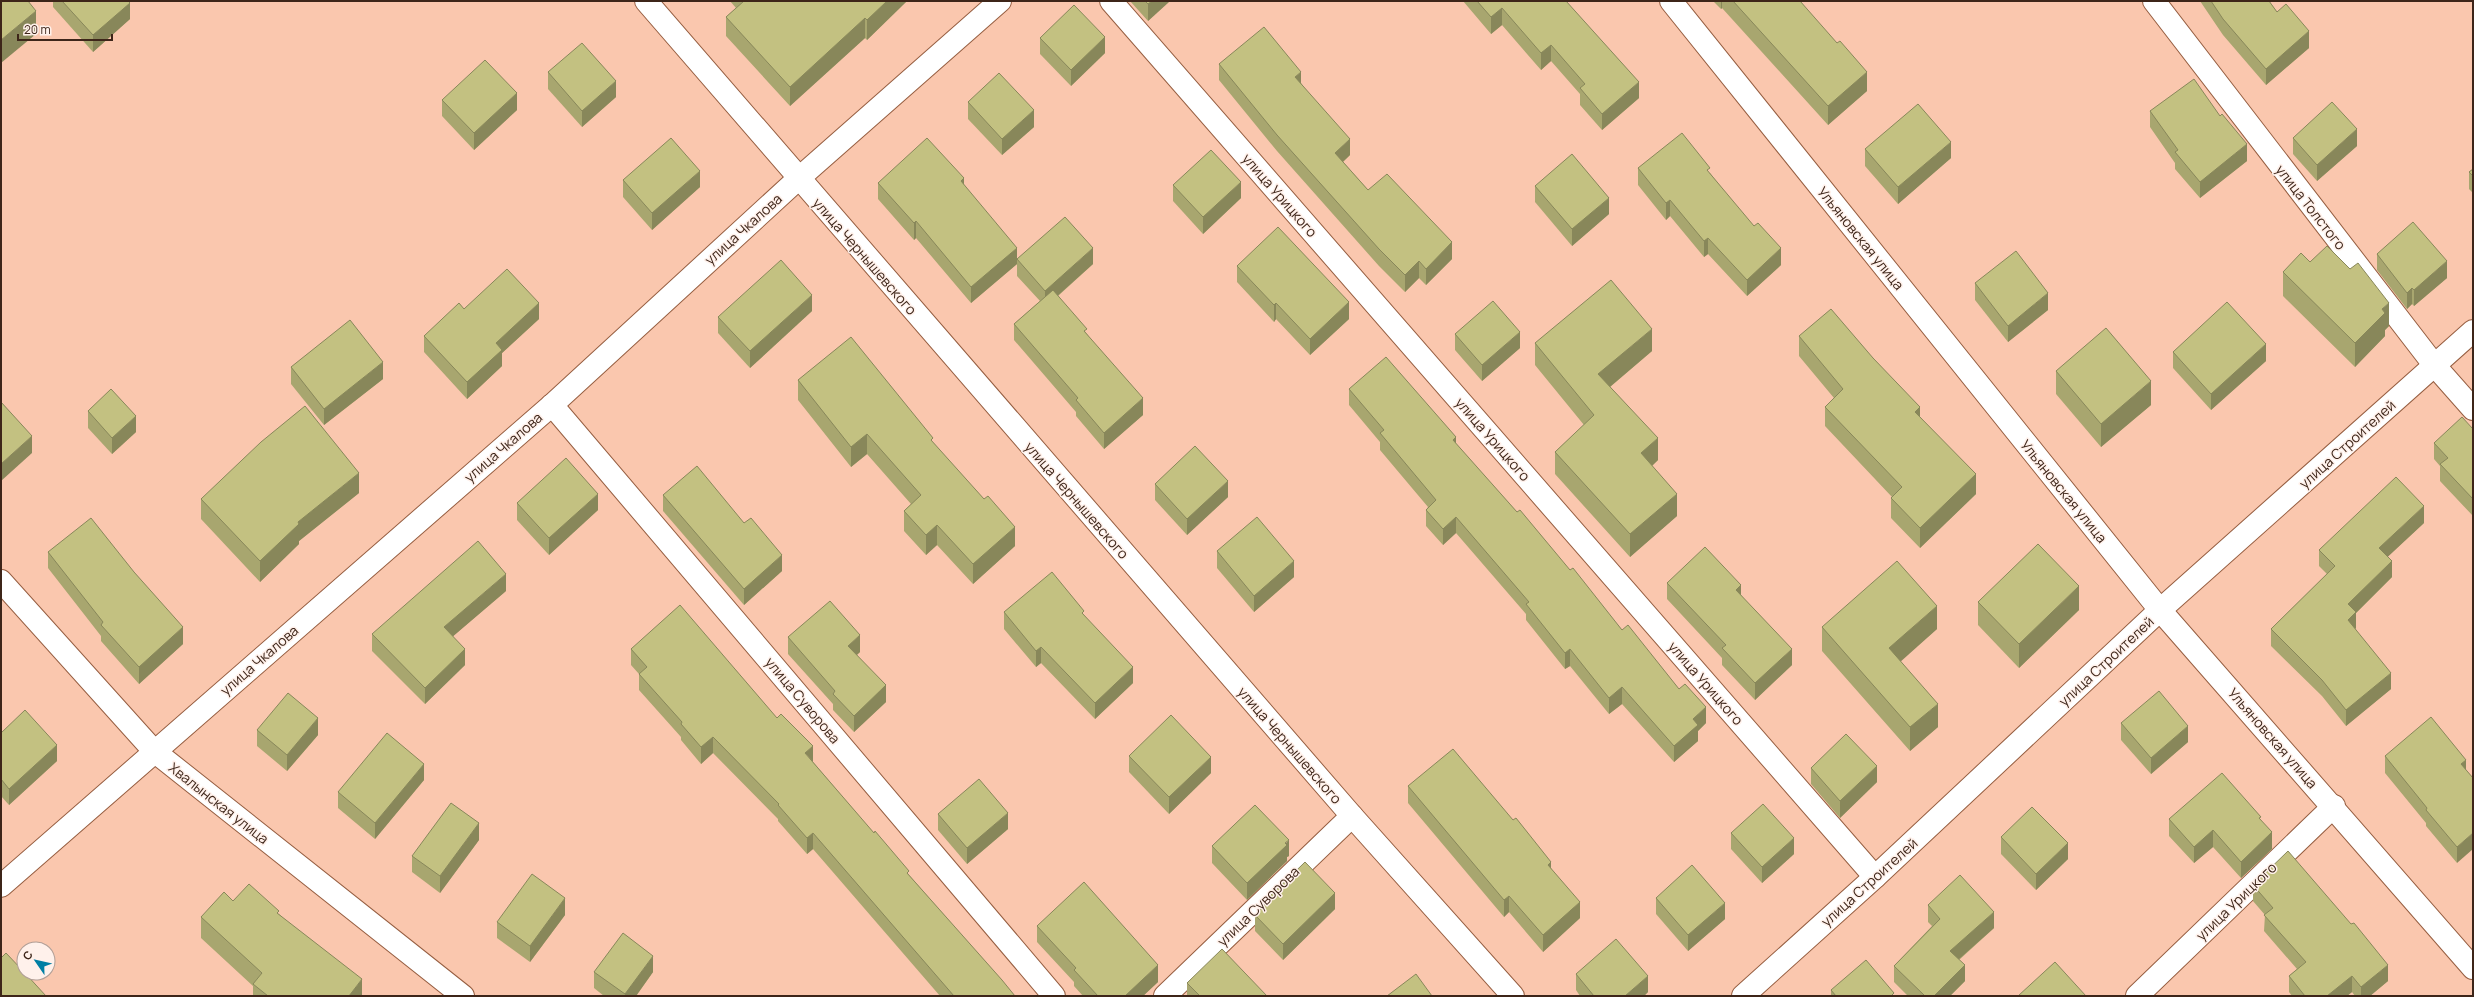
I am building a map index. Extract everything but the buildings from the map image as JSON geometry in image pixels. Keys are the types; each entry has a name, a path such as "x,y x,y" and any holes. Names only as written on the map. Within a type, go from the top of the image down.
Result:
{"street":[{"name":"улица Чернышевского","path":"646,1 798,179 1352,816 1513,996"},
{"name":"улица Чкалова","path":"1,886 552,405 798,179 1000,1"},
{"name":"улица Урицкого","path":"1111,1 1875,877"},
{"name":"Ульяновская улица","path":"1671,1 2160,610 2334,806 2473,968"},
{"name":"улица Толстого","path":"2154,1 2434,366 2473,409"},
{"name":"улица Строителей","path":"1743,996 1875,877 2160,610 2473,331"},
{"name":"улица Суворова","path":"552,405 1054,996"},
{"name":"Хвалынская улица","path":"1,581 154,751 463,996"},
{"name":"улица Урицкого","path":"2137,996 2334,806"},
{"name":"улица Суворова","path":"1165,996 1352,816"}]}
